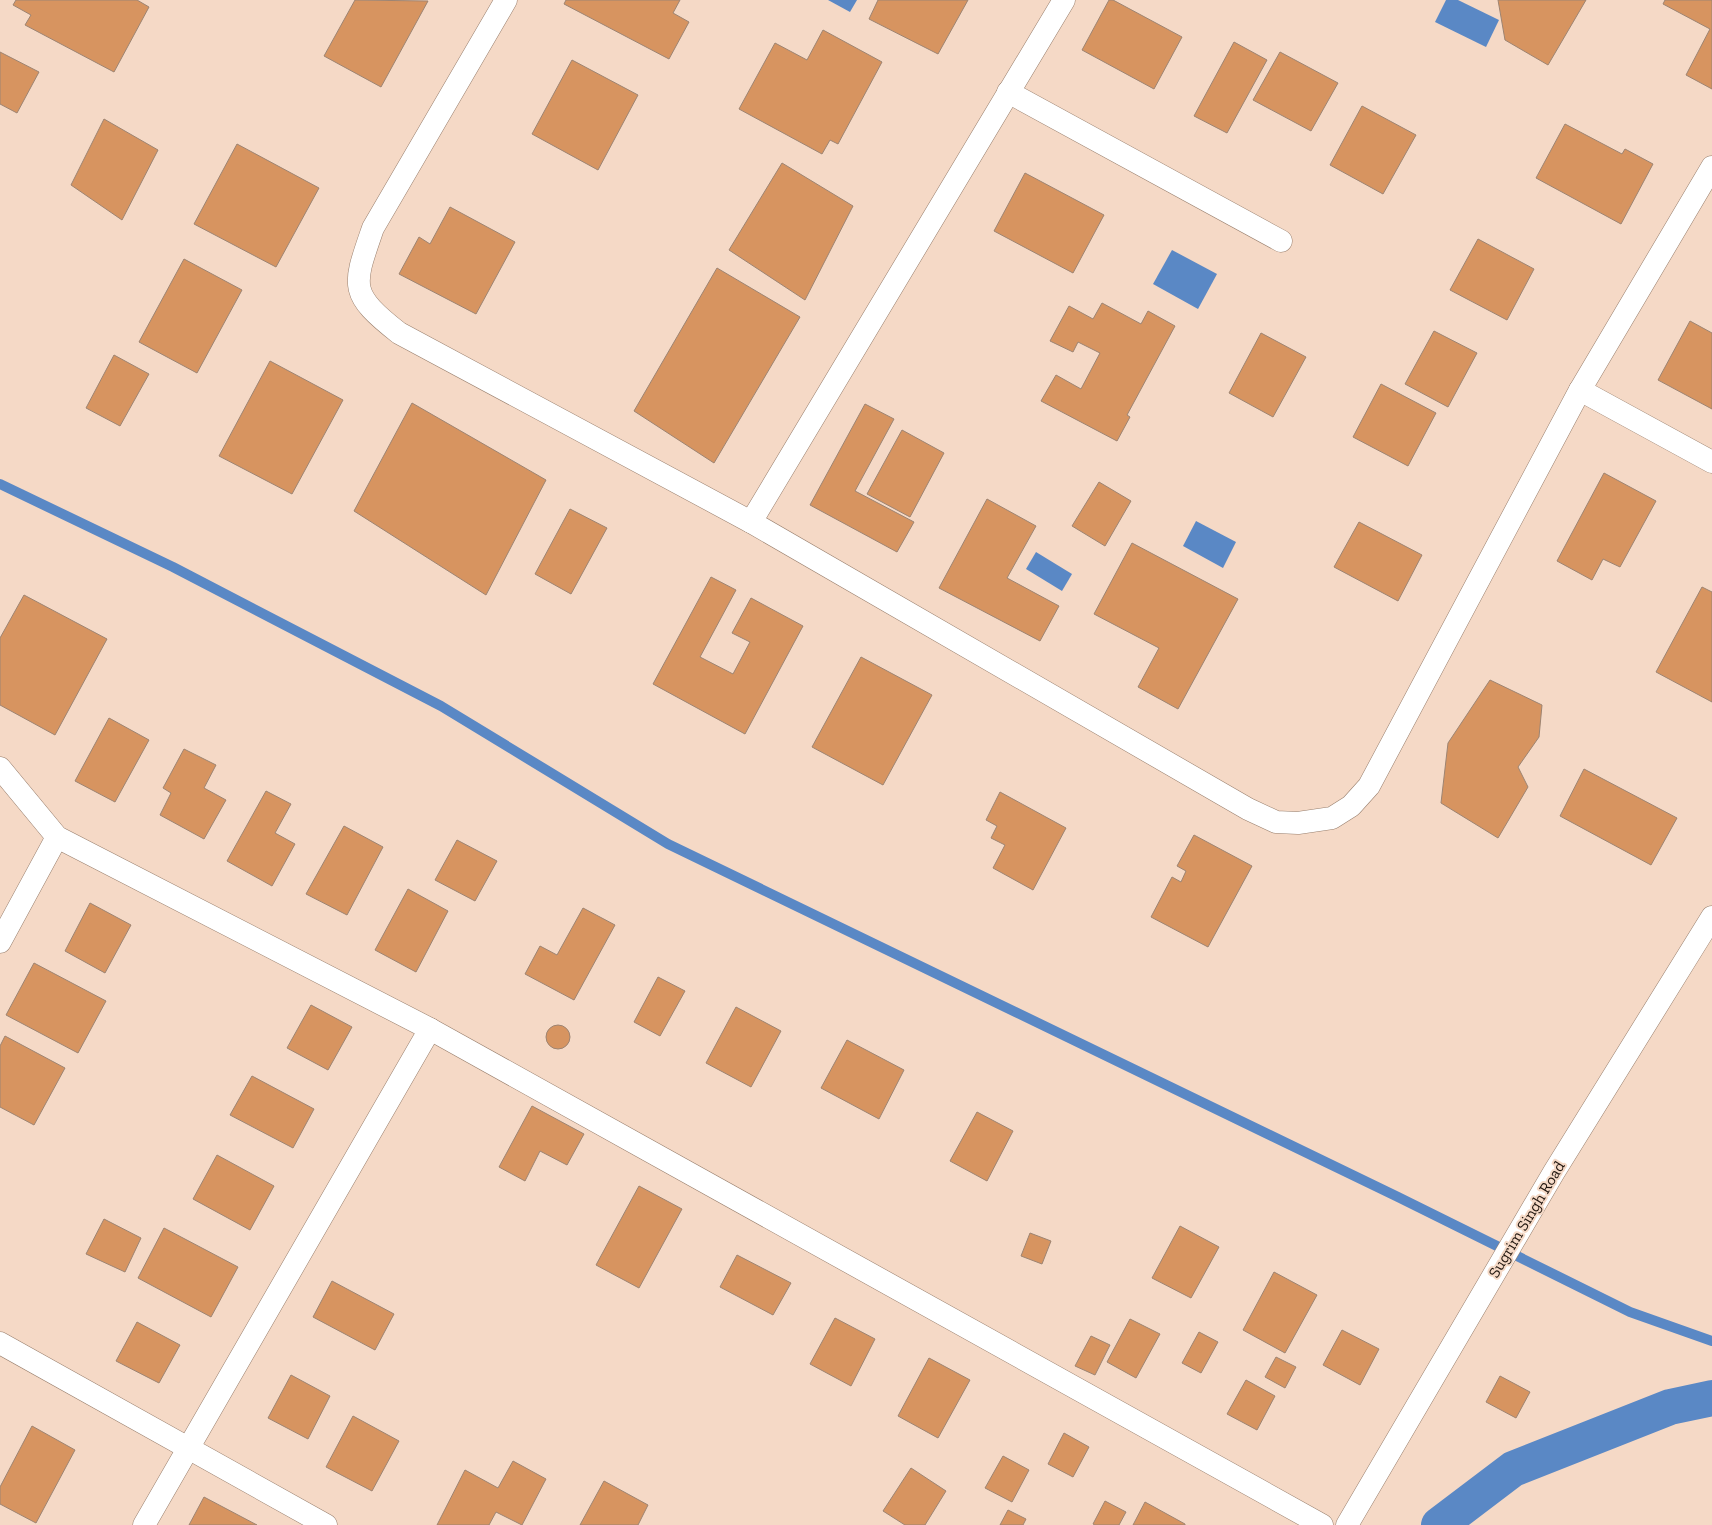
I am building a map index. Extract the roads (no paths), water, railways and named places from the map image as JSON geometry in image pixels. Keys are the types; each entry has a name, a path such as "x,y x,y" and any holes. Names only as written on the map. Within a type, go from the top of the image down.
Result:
{"street":[{"path":"506,0 373,228 360,266 358,284 363,300 376,315 399,333 750,522 1248,809 1276,822 1298,823 1332,818 1351,806 1369,786 1580,390 1712,168"},
{"path":"750,522 1064,0"},
{"path":"1008,92 1281,241"},
{"path":"1580,390 1712,462"},
{"path":"0,768 58,837 430,1029 1322,1525"},
{"path":"0,942 58,837"},
{"name":"Sugrim Singh Road","path":"1347,1525 1554,1172 1712,916"},
{"path":"144,1525 187,1448 430,1029"},
{"path":"0,1344 326,1525"}],"water":[{"path":"828,0 857,0 850,12"},
{"path":"1446,0 1458,0 1499,20 1486,47 1435,22"},
{"path":"1172,250 1217,274 1198,309 1153,284"},
{"path":"1196,521 1236,542 1223,568 1183,546"},
{"path":"1036,552 1072,574 1062,591 1026,569"}],"waterway":[{"path":"0,484 173,567 441,706 668,844 1398,1197 1630,1312 1712,1341"},
{"path":"1439,1525 1513,1469 1670,1407 1712,1398"}]}
